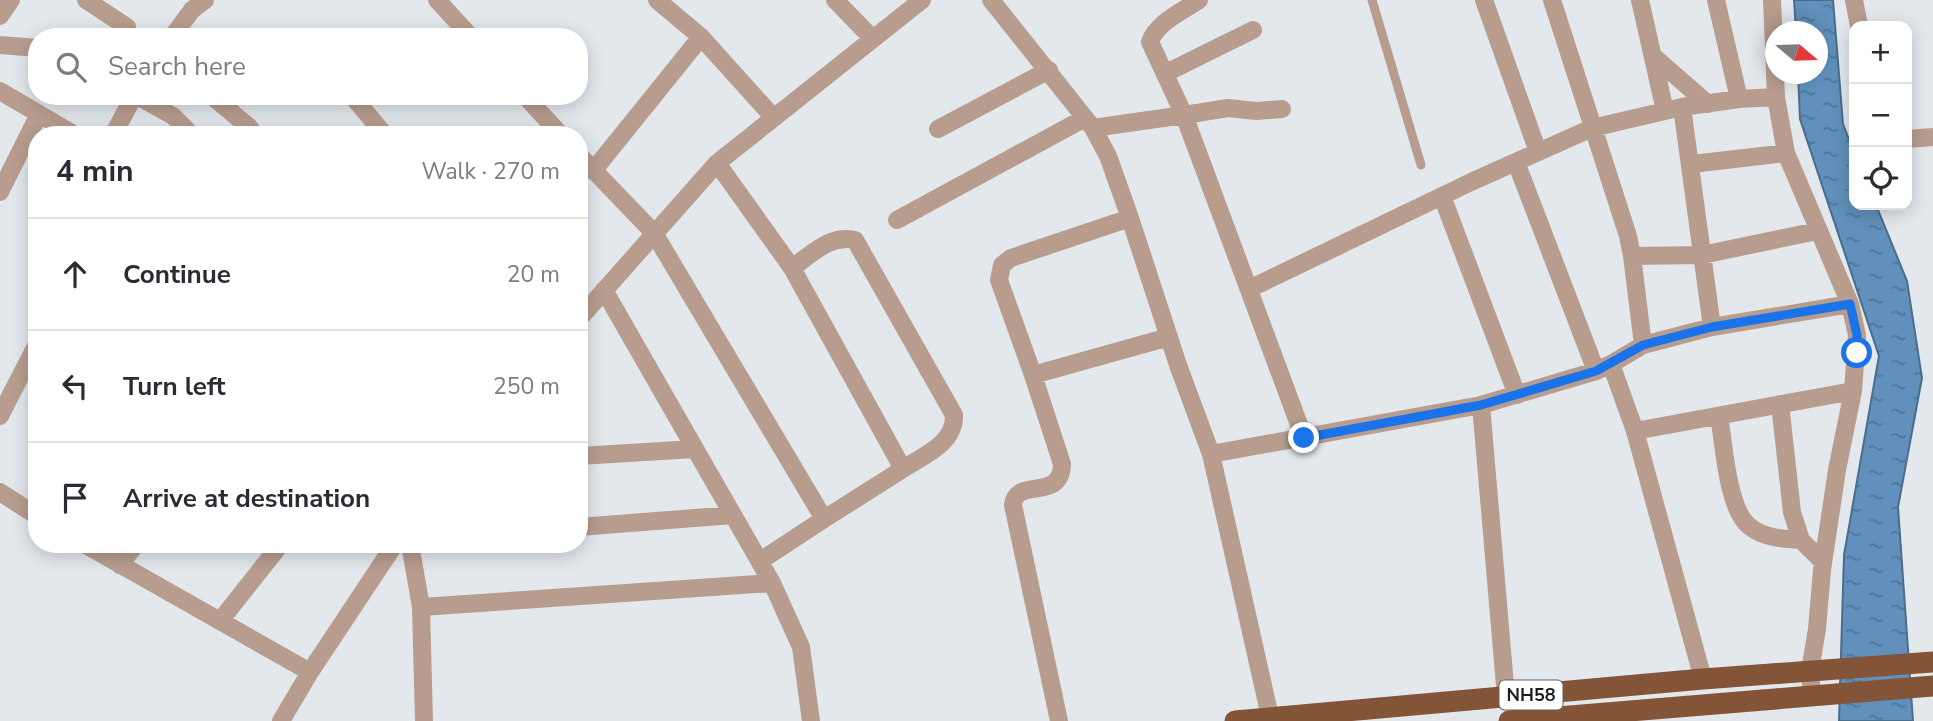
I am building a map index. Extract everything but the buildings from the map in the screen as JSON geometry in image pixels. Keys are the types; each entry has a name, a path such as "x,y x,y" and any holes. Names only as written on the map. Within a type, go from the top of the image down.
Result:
{"highway":[{"name":"NH58","path":"1235,721 1299,718 1703,678 1933,662"},
{"name":"NH58","path":"1508,721 1923,687"}],"street":[{"path":"0,16 11,0"},
{"path":"86,0 127,27"},
{"path":"179,28 192,10 205,0"},
{"path":"437,0 463,28"},
{"path":"657,0 701,37 774,118"},
{"path":"835,0 873,39"},
{"path":"588,309 718,163 922,0"},
{"path":"991,0 1089,123 1108,156 1211,454 1271,720"},
{"path":"1199,0 1152,34 1151,48 1166,73 1184,115 1304,438"},
{"path":"1484,0 1538,152"},
{"path":"1552,0 1628,236 1643,345"},
{"path":"1640,0 1653,56 1692,164 1712,327"},
{"path":"1716,0 1739,99"},
{"path":"1772,0 1776,97 1786,153 1850,304 1857,335 1853,391 1837,470 1823,562 1818,670 1820,694"},
{"path":"1854,0 1857,21"},
{"path":"1166,73 1253,30"},
{"path":"593,171 701,37"},
{"path":"0,45 28,47"},
{"path":"1653,56 1708,104"},
{"path":"938,129 1049,70"},
{"path":"0,91 60,126"},
{"path":"1249,289 1442,196 1592,128 1674,109 1739,99 1776,97"},
{"path":"118,126 131,105"},
{"path":"152,105 182,126"},
{"path":"223,105 248,126"},
{"path":"360,105 377,126"},
{"path":"533,105 553,126"},
{"path":"897,220 1089,123 1184,115 1228,108 1256,111 1282,109"},
{"path":"33,126 39,114"},
{"path":"0,192 28,136"},
{"path":"1912,138 1933,136"},
{"path":"1692,164 1786,153"},
{"path":"1516,162 1604,368 1635,431 1703,678"},
{"path":"718,163 792,268 903,469"},
{"path":"588,165 654,233 824,519"},
{"path":"1442,196 1517,395"},
{"path":"1059,721 1013,498 1018,493 1053,485 1062,474 1062,464 999,280 1002,265 1011,258 1130,218"},
{"path":"1632,256 1702,255 1817,231"},
{"path":"760,561 945,442 954,425 954,415 855,240 845,237 833,239 792,268"},
{"path":"604,290 772,583 801,647 811,721"},
{"path":"1211,454 1481,405 1604,368 1643,345 1712,327 1850,304"},
{"path":"1033,375 1169,338"},
{"path":"0,416 28,362"},
{"path":"1635,431 1853,391"},
{"path":"1780,404 1792,512 1801,540 1823,562"},
{"path":"1481,405 1506,697"},
{"path":"1719,416 1733,498 1741,518 1750,527 1773,538 1801,540"},
{"path":"588,455 695,449"},
{"path":"0,492 28,510"},
{"path":"588,526 733,514"},
{"path":"99,553 310,672"},
{"path":"120,565 129,553"},
{"path":"220,621 274,553"},
{"path":"281,721 385,553"},
{"path":"412,553 421,607 424,721"},
{"path":"421,607 772,583"}],"lane":[{"path":"1372,0 1421,165"}],"water":[{"path":"1794,0 1833,0 1843,124 1849,139 1849,210 1878,210 1907,281 1922,378 1898,507 1913,721 1839,721 1844,555 1879,356 1800,119 1798,84 1828,84 1828,21 1795,21"}],"route":[{"path":"1304,438 1481,405 1596,371 1643,345 1712,327 1850,304 1857,335 1857,353"}]}
